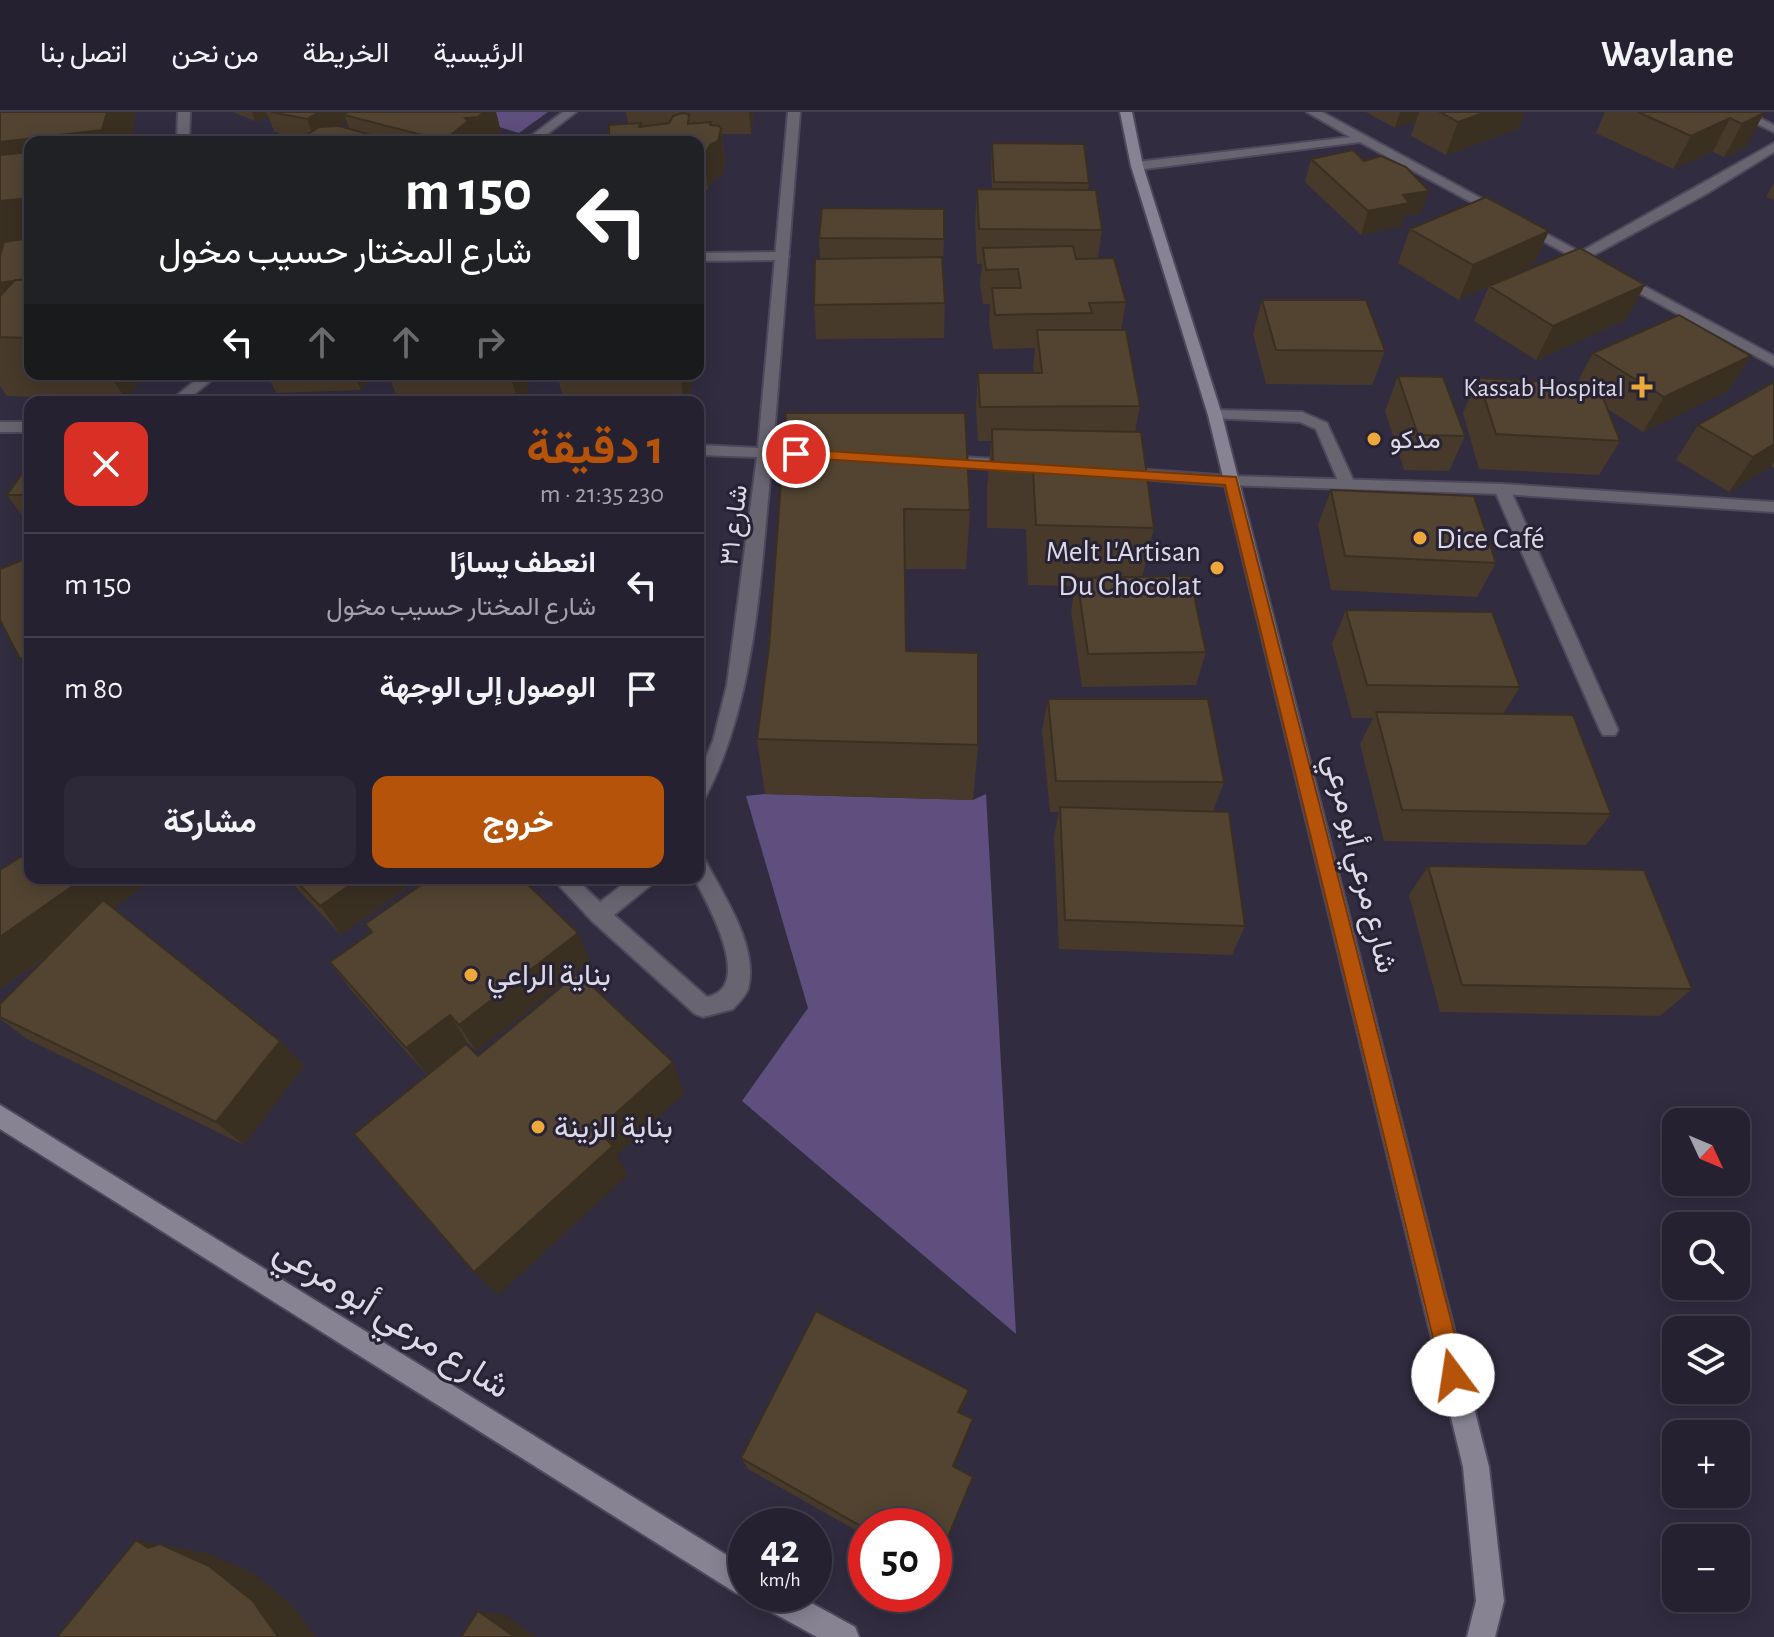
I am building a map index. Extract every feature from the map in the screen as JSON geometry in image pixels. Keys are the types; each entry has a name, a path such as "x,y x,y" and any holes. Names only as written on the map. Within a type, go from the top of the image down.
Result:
{"main road":[{"name":"شارع مرعي أبو مرعي","path":"1126,112 1137,166 1215,415 1476,1467 1490,1601 1481,1637"},
{"name":"شارع مرعي أبو مرعي","path":"0,1116 728,1572"},
{"path":"800,1612 845,1637"}],"street":[{"path":"183,136 184,112"},
{"path":"537,136 570,112"},
{"name":"شارع ٣١","path":"704,783 733,710 766,452 794,112"},
{"path":"1313,112 1774,362"},
{"path":"1738,112 1774,129"},
{"path":"1137,166 1359,139"},
{"path":"1580,257 1702,191 1774,147"},
{"path":"704,257 782,256"},
{"path":"184,396 204,380"},
{"path":"1215,415 1302,417 1314,421 1322,426 1347,484"},
{"path":"0,427 24,427"},
{"path":"704,450 828,456"},
{"path":"921,460 1029,466"},
{"path":"1107,472 1231,481 1502,489 1772,510"},
{"path":"1502,489 1609,730"},
{"path":"568,884 703,1007 722,1005 733,994 740,976 733,935 704,878"},
{"path":"599,915 638,884"}],"shaded area":[{"path":"449,112 548,112 519,133"},
{"path":"986,794 1016,1334 742,1101 808,1008 746,796 973,800"}],"building":[{"path":"0,112 107,112 102,130 24,136 24,139 0,142"},
{"path":"271,112 319,112 307,119"},
{"path":"348,112 484,112 478,117 465,118 468,121 449,136 426,136 344,115"},
{"path":"1440,112 1486,112 1458,122"},
{"path":"1638,112 1764,113 1742,124 1730,118 1691,136"},
{"path":"689,114 688,124 711,122 710,125 719,126 718,141 710,145 704,156 704,136 604,136 609,134 609,125 641,123 639,127 669,123 673,116"},
{"path":"339,126 375,136 305,136 319,127"},
{"path":"992,143 1084,144 1089,183 994,182"},
{"path":"1353,150 1364,161 1381,156 1406,167 1429,191 1403,195 1409,203 1368,211 1311,159"},
{"path":"24,153 24,199 0,201 0,155"},
{"path":"977,189 1096,190 1102,230 979,229"},
{"path":"1486,197 1549,231 1473,265 1410,229"},
{"path":"822,208 944,209 944,239 819,238"},
{"path":"24,239 24,279 0,283 0,256 4,242"},
{"path":"1073,246 1076,259 1114,258 1126,302 1089,303 1092,313 995,315 992,288 1021,288 1018,269 986,270 983,248"},
{"path":"1580,248 1645,285 1553,326 1489,286"},
{"path":"942,257 945,303 814,305 815,259"},
{"path":"15,280 24,280 24,338 0,337 0,296"},
{"path":"1262,300 1366,300 1385,351 1276,350"},
{"path":"1679,315 1751,356 1664,397 1593,353"},
{"path":"1037,330 1126,330 1140,406 980,407 978,373 1042,373"},
{"path":"1398,376 1443,377 1465,436 1418,435"},
{"path":"1478,378 1598,385 1620,441 1496,434"},
{"path":"1774,382 1774,444 1753,457 1698,425"},
{"path":"312,394 364,396 311,396"},
{"path":"786,413 965,413 970,510 904,509 906,651 978,653 978,745 757,739 769,647"},
{"path":"992,429 1141,432 1154,528 1036,525 1033,470 993,469"},
{"path":"24,471 24,495 7,495"},
{"path":"1331,490 1474,496 1496,563 1345,556"},
{"path":"24,559 24,657 20,659 0,620 0,569"},
{"path":"1190,576 1206,652 1088,654 1077,578"},
{"path":"1346,610 1492,612 1520,687 1367,685"},
{"path":"1048,699 1208,699 1224,782 1056,781"},
{"path":"1376,712 1573,715 1611,814 1402,810"},
{"path":"1060,807 1229,812 1245,926 1065,920"},
{"path":"24,855 24,884 75,884 0,937 0,870"},
{"path":"1428,866 1644,870 1692,989 1462,985"},
{"path":"299,884 351,884 320,906"},
{"name":"بناية الراعي","path":"422,884 527,884 578,933 459,1025 450,1015 406,1048 330,962 372,932 365,924"},
{"path":"103,900 280,1041 216,1122 0,1017 0,1004"},
{"name":"بناية الزينة","path":"578,973 673,1062 597,1130 613,1146 474,1272 354,1134 466,1044 478,1056"},
{"path":"816,1311 969,1390 958,1412 973,1419 953,1466 973,1477 952,1527 952,1508 848,1508 848,1519 741,1458"},
{"path":"136,1540 148,1548 160,1544 209,1566 253,1601 278,1637 57,1637"},
{"path":"478,1611 515,1637 461,1637"}],"place":[{"name":"Kassab Hospital","path":"1642,387"},
{"name":"مدكو","path":"1374,439"},
{"name":"Dice Café","path":"1420,538"},
{"name":"Melt L'Artisan Du Chocolat","path":"1217,568"},
{"name":"بناية الراعي","path":"471,975"},
{"name":"بناية الزينة","path":"538,1127"}],"route":[{"path":"796,454 1029,466 1231,481 1453,1375"}]}
